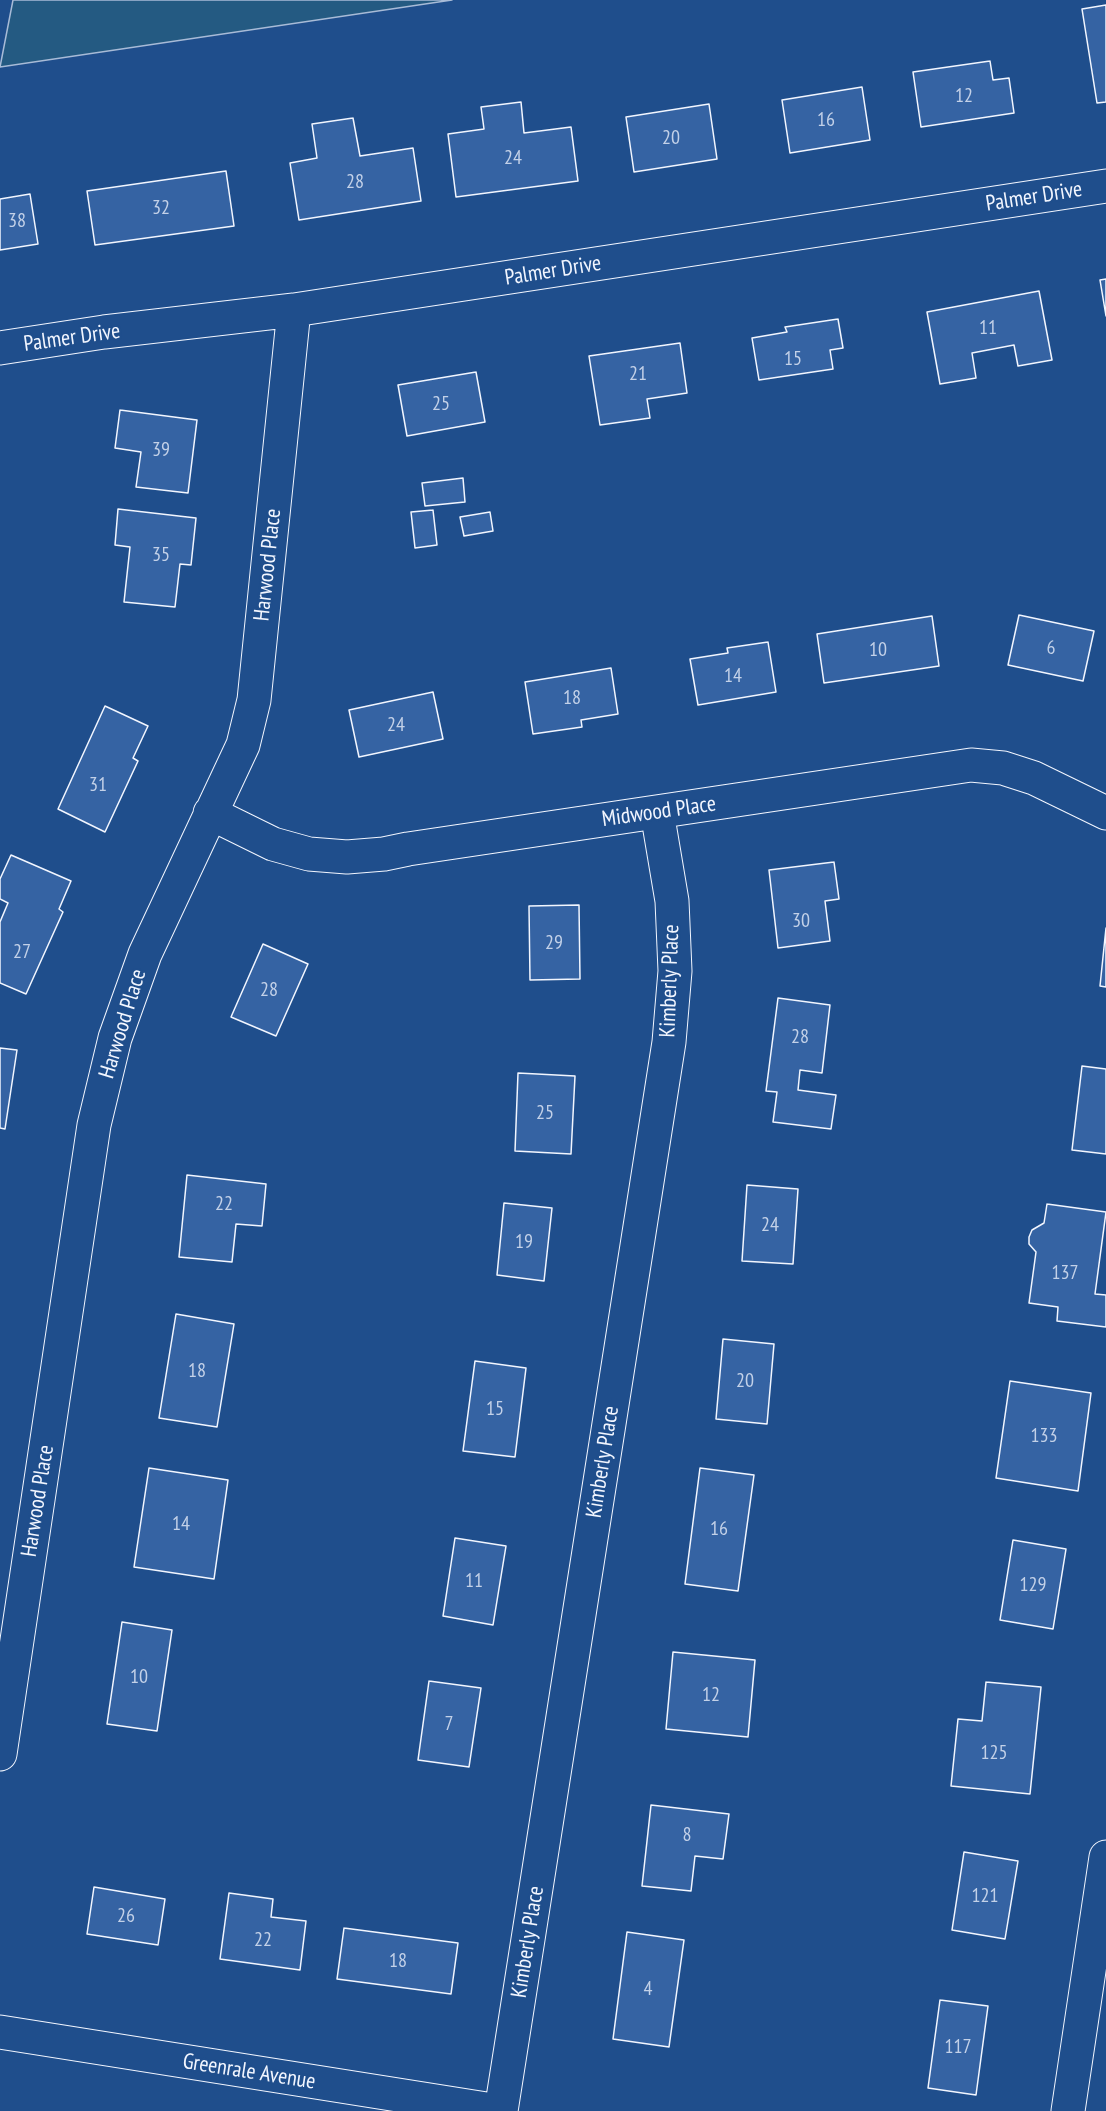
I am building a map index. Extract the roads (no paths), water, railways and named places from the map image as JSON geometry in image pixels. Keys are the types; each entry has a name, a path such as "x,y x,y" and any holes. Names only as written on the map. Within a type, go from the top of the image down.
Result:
{"street":[{"name":"Palmer Drive","path":"0,348 104,332 294,310 1106,186"},
{"name":"Harwood Place","path":"0,1754 94,1125 115,1038 145,954 243,745 254,700 294,310"},
{"name":"Midwood Place","path":"210,813 273,844 309,854 347,857 384,854 970,765 1003,768 1034,778 1106,813"},
{"name":"Kimberly Place","path":"500,2111 669,1042 675,971 672,901 657,812"},
{"path":"1068,2111 1106,1857"},
{"name":"Greenrale Avenue","path":"0,2032 500,2111"}]}
